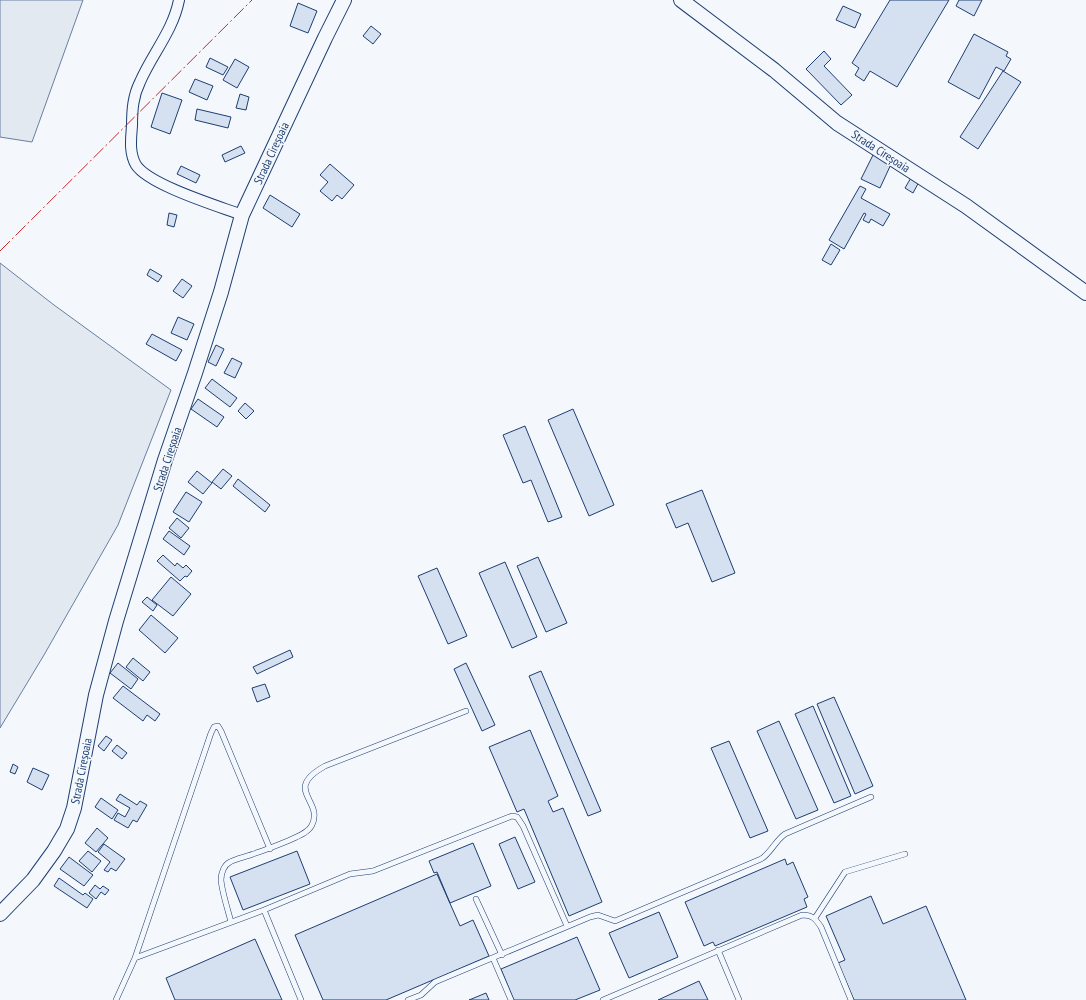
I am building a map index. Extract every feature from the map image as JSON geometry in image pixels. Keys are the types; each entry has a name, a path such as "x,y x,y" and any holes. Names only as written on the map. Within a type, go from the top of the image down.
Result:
{"street":[{"path":"179,0 168,33 140,82 132,104 132,151 136,165 152,179 242,215"},
{"name":"Strada Cireșoaia","path":"0,914 33,880 54,851 67,829 74,808 96,695 116,621 218,300 242,215 344,0"},
{"name":"Strada Cireșoaia","path":"681,0 774,70 838,123 966,206 1086,293"}],"lane":[{"path":"231,922 222,880 223,869 229,862 270,849 304,834 312,826 313,812 305,787 308,779 314,773 325,766 466,711"},
{"path":"117,999 135,958 210,733 214,727 218,726 222,731 270,849"},
{"path":"408,1000 421,995 436,982 590,916 598,915 615,921 753,862 766,856 779,838 785,834 872,797"},
{"path":"135,958 264,910 350,874 373,871 512,816 517,817 523,826 567,926"},
{"path":"815,918 845,872 905,854"},
{"path":"476,899 502,955"},
{"path":"264,910 301,1000"},
{"path":"603,1000 802,915 810,915 815,918 821,927 851,1000"},
{"path":"718,950 739,1000"},
{"path":"493,958 511,1000"}],"shaded area":[{"path":"0,0 83,0 32,142 0,137"},
{"path":"0,263 54,305 171,390 118,525 44,655 0,728"}],"building":[{"path":"890,0 949,0 897,87 870,71 864,81 855,75 859,68 852,63"},
{"path":"959,0 982,0 974,16 956,6"},
{"path":"298,3 317,11 308,33 290,26"},
{"path":"843,6 861,14 855,28 836,20"},
{"path":"371,26 381,34 373,44 363,36"},
{"path":"974,34 1008,52 1006,56 1011,59 1004,71 996,67 979,99 948,82"},
{"path":"824,51 831,59 824,66 852,95 841,105 806,69"},
{"path":"210,58 228,67 223,75 206,67"},
{"path":"235,59 249,67 237,88 223,80"},
{"path":"1003,71 1021,82 978,149 960,137"},
{"path":"195,79 213,86 207,100 189,92"},
{"path":"162,93 182,100 170,134 151,127"},
{"path":"240,94 249,97 246,110 236,108"},
{"path":"197,109 231,117 228,128 195,120"},
{"path":"241,146 245,153 225,162 222,155"},
{"path":"874,153 892,162 880,188 861,179"},
{"path":"330,164 354,185 342,199 337,195 332,201 320,191 328,182 320,175"},
{"path":"181,166 200,175 196,183 177,174"},
{"path":"912,176 920,180 913,193 905,188"},
{"path":"860,186 866,189 861,198 890,214 883,226 871,219 869,223 863,220 866,214 864,213 844,249 829,240"},
{"path":"270,195 300,214 292,227 263,208"},
{"path":"169,213 177,215 174,227 167,225"},
{"path":"831,244 840,250 831,265 822,260"},
{"path":"150,269 162,276 158,282 147,275"},
{"path":"182,279 192,286 183,298 173,291"},
{"path":"178,317 194,324 187,340 171,333"},
{"path":"152,334 182,350 176,361 146,344"},
{"path":"216,345 224,349 216,366 208,362"},
{"path":"232,358 242,363 235,378 224,373"},
{"path":"212,379 237,398 230,407 205,388"},
{"path":"198,399 224,417 217,427 191,409"},
{"path":"245,403 254,411 246,419 238,411"},
{"path":"573,409 614,505 589,516 548,420"},
{"path":"525,426 562,517 548,522 531,480 523,483 503,435"},
{"path":"223,469 232,476 221,489 212,482"},
{"path":"197,471 212,483 203,494 188,482"},
{"path":"238,479 270,505 265,512 233,486"},
{"path":"702,490 735,573 712,582 688,523 676,528 666,504"},
{"path":"186,492 202,502 189,522 173,512"},
{"path":"177,518 189,528 181,538 169,528"},
{"path":"169,531 190,546 184,555 163,539"},
{"path":"163,555 175,566 177,563 183,568 186,565 192,571 187,577 185,576 180,581 157,561"},
{"path":"538,557 567,623 546,632 517,566"},
{"path":"505,562 537,637 512,648 479,573"},
{"path":"437,568 467,636 448,644 418,576"},
{"path":"171,577 191,594 173,616 152,600"},
{"path":"147,597 157,605 153,611 142,602"},
{"path":"151,615 178,638 165,653 139,630"},
{"path":"290,650 293,657 257,674 253,667"},
{"path":"133,658 150,672 143,681 126,667"},
{"path":"118,663 138,679 131,689 110,673"},
{"path":"466,663 495,725 482,731 454,669"},
{"path":"541,671 601,811 588,816 529,676"},
{"path":"265,684 270,697 257,702 252,688"},
{"path":"123,686 160,714 155,721 147,715 143,721 113,698"},
{"path":"834,697 873,786 855,794 817,704"},
{"path":"813,706 851,796 834,803 795,714"},
{"path":"779,721 818,810 796,819 757,731"},
{"path":"530,730 558,796 548,801 553,812 563,808 602,902 569,916 524,809 517,812 489,747"},
{"path":"106,736 112,740 104,751 98,746"},
{"path":"729,741 768,831 750,838 711,748"},
{"path":"117,745 127,753 122,759 112,751"},
{"path":"13,764 18,767 15,774 10,772"},
{"path":"33,768 49,775 42,790 27,782"},
{"path":"120,794 137,805 140,801 147,805 137,822 133,820 128,828 114,820 118,813 125,817 130,808 116,800"},
{"path":"101,798 118,810 112,819 95,807"},
{"path":"97,828 108,838 96,852 85,843"},
{"path":"515,837 535,882 518,889 499,844"},
{"path":"473,843 491,886 450,903 437,872 434,873 429,861"},
{"path":"104,844 125,859 116,871 111,868 108,872 104,870 110,862 98,852"},
{"path":"88,851 101,861 92,872 79,861"},
{"path":"297,851 310,884 243,910 230,877"},
{"path":"69,857 93,875 84,886 60,869"},
{"path":"785,859 787,865 793,862 808,897 804,899 807,907 715,946 713,942 704,946 685,902"},
{"path":"437,874 460,926 473,920 489,956 386,1000 323,1000 295,935"},
{"path":"59,878 83,895 85,893 93,899 87,908 54,886"},
{"path":"95,885 100,889 103,886 109,890 105,895 101,892 96,899 89,893"},
{"path":"871,896 883,924 926,906 966,1000 854,1000 838,963 845,960 826,916"},
{"path":"659,912 678,957 629,978 609,933"},
{"path":"577,937 600,990 575,1000 514,1000 501,969"},
{"path":"255,939 282,1000 175,1000 166,978"},
{"path":"699,981 708,1000 658,1000"},
{"path":"486,993 489,1000 469,1000"}],"power":[{"path":"0,251 252,0"}]}
